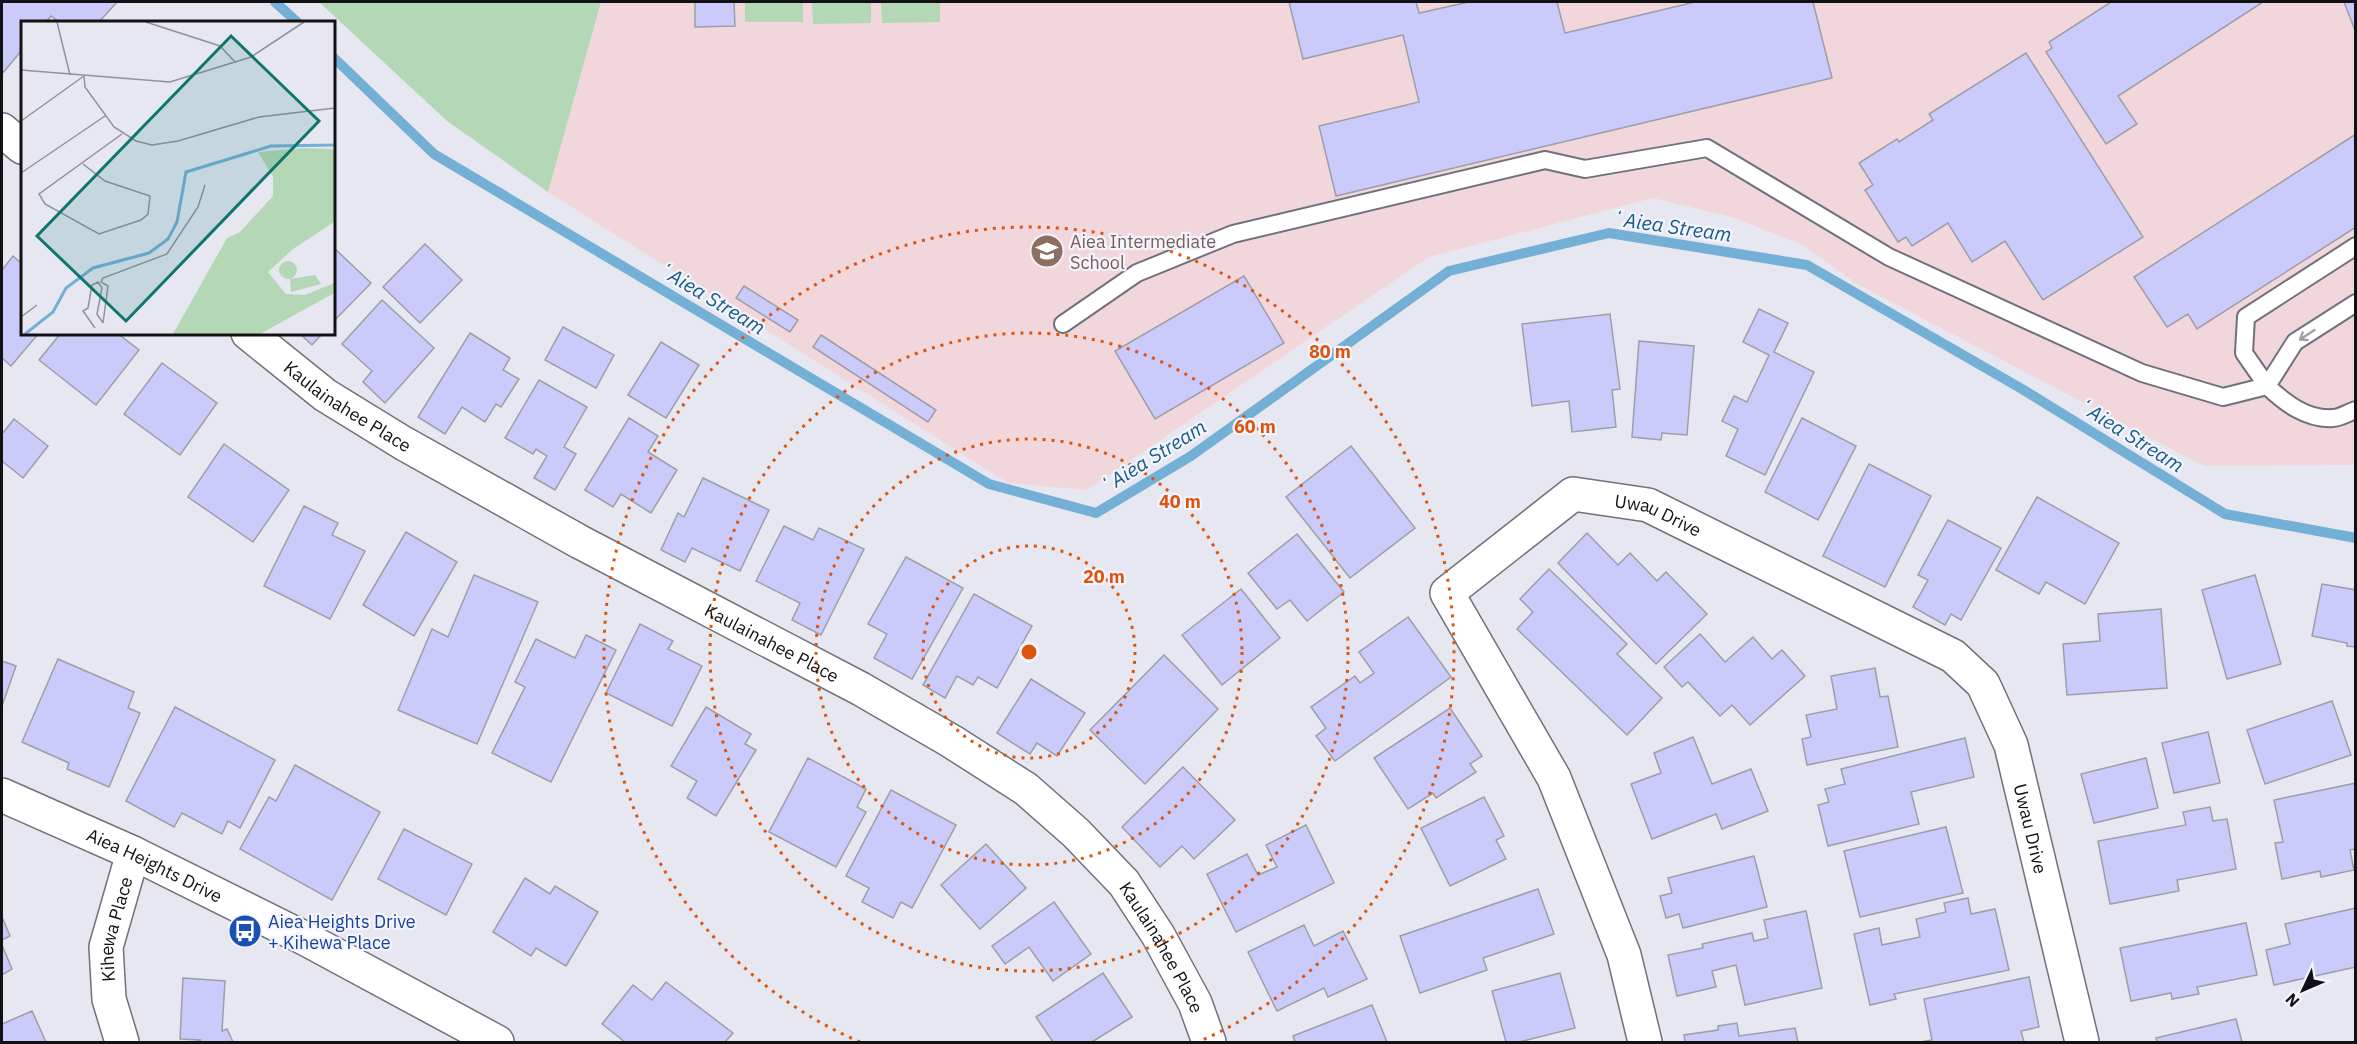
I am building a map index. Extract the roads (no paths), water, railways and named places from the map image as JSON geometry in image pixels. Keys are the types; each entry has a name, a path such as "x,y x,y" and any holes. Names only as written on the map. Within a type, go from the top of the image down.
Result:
{"street":[{"path":"2,130 21,146"},
{"name":"Kaulainahee Place","path":"249,334 325,395 403,442 580,542 861,689 951,741 1026,789 1076,833 1124,882 1158,935 1195,1003 1209,1042"},
{"name":"Uwau Drive","path":"1646,1042 1624,955 1554,778 1447,593 1573,494 1648,505 1953,656 1983,684 2011,745 2082,1042"},
{"name":"Aiea Heights Drive","path":"2,795 134,853 306,939 497,1042"},
{"name":"Kihewa Place","path":"122,1042 109,999 106,947 134,853"}],"lane":[{"path":"1063,324 1137,273 1233,234 1545,160 1585,169 1707,148 1889,257 2142,373 2223,397 2267,386 2295,342 2355,303"},
{"path":"2355,246 2246,317 2244,352 2267,386 2282,401 2307,415 2334,418 2355,410"}],"waterway":[{"name":"ʻAiea Stream","path":"275,2 296,21"},
{"name":"ʻAiea Stream","path":"334,58 434,154 989,484 1096,513 1191,456 1449,271 1609,233 1807,265 2022,389 2225,514 2356,538"}],"place":[{"name":"Aiea Intermediate School","path":"1047,251"},
{"name":"Aiea Heights Drive + Kihewa Place","path":"245,931"}]}
